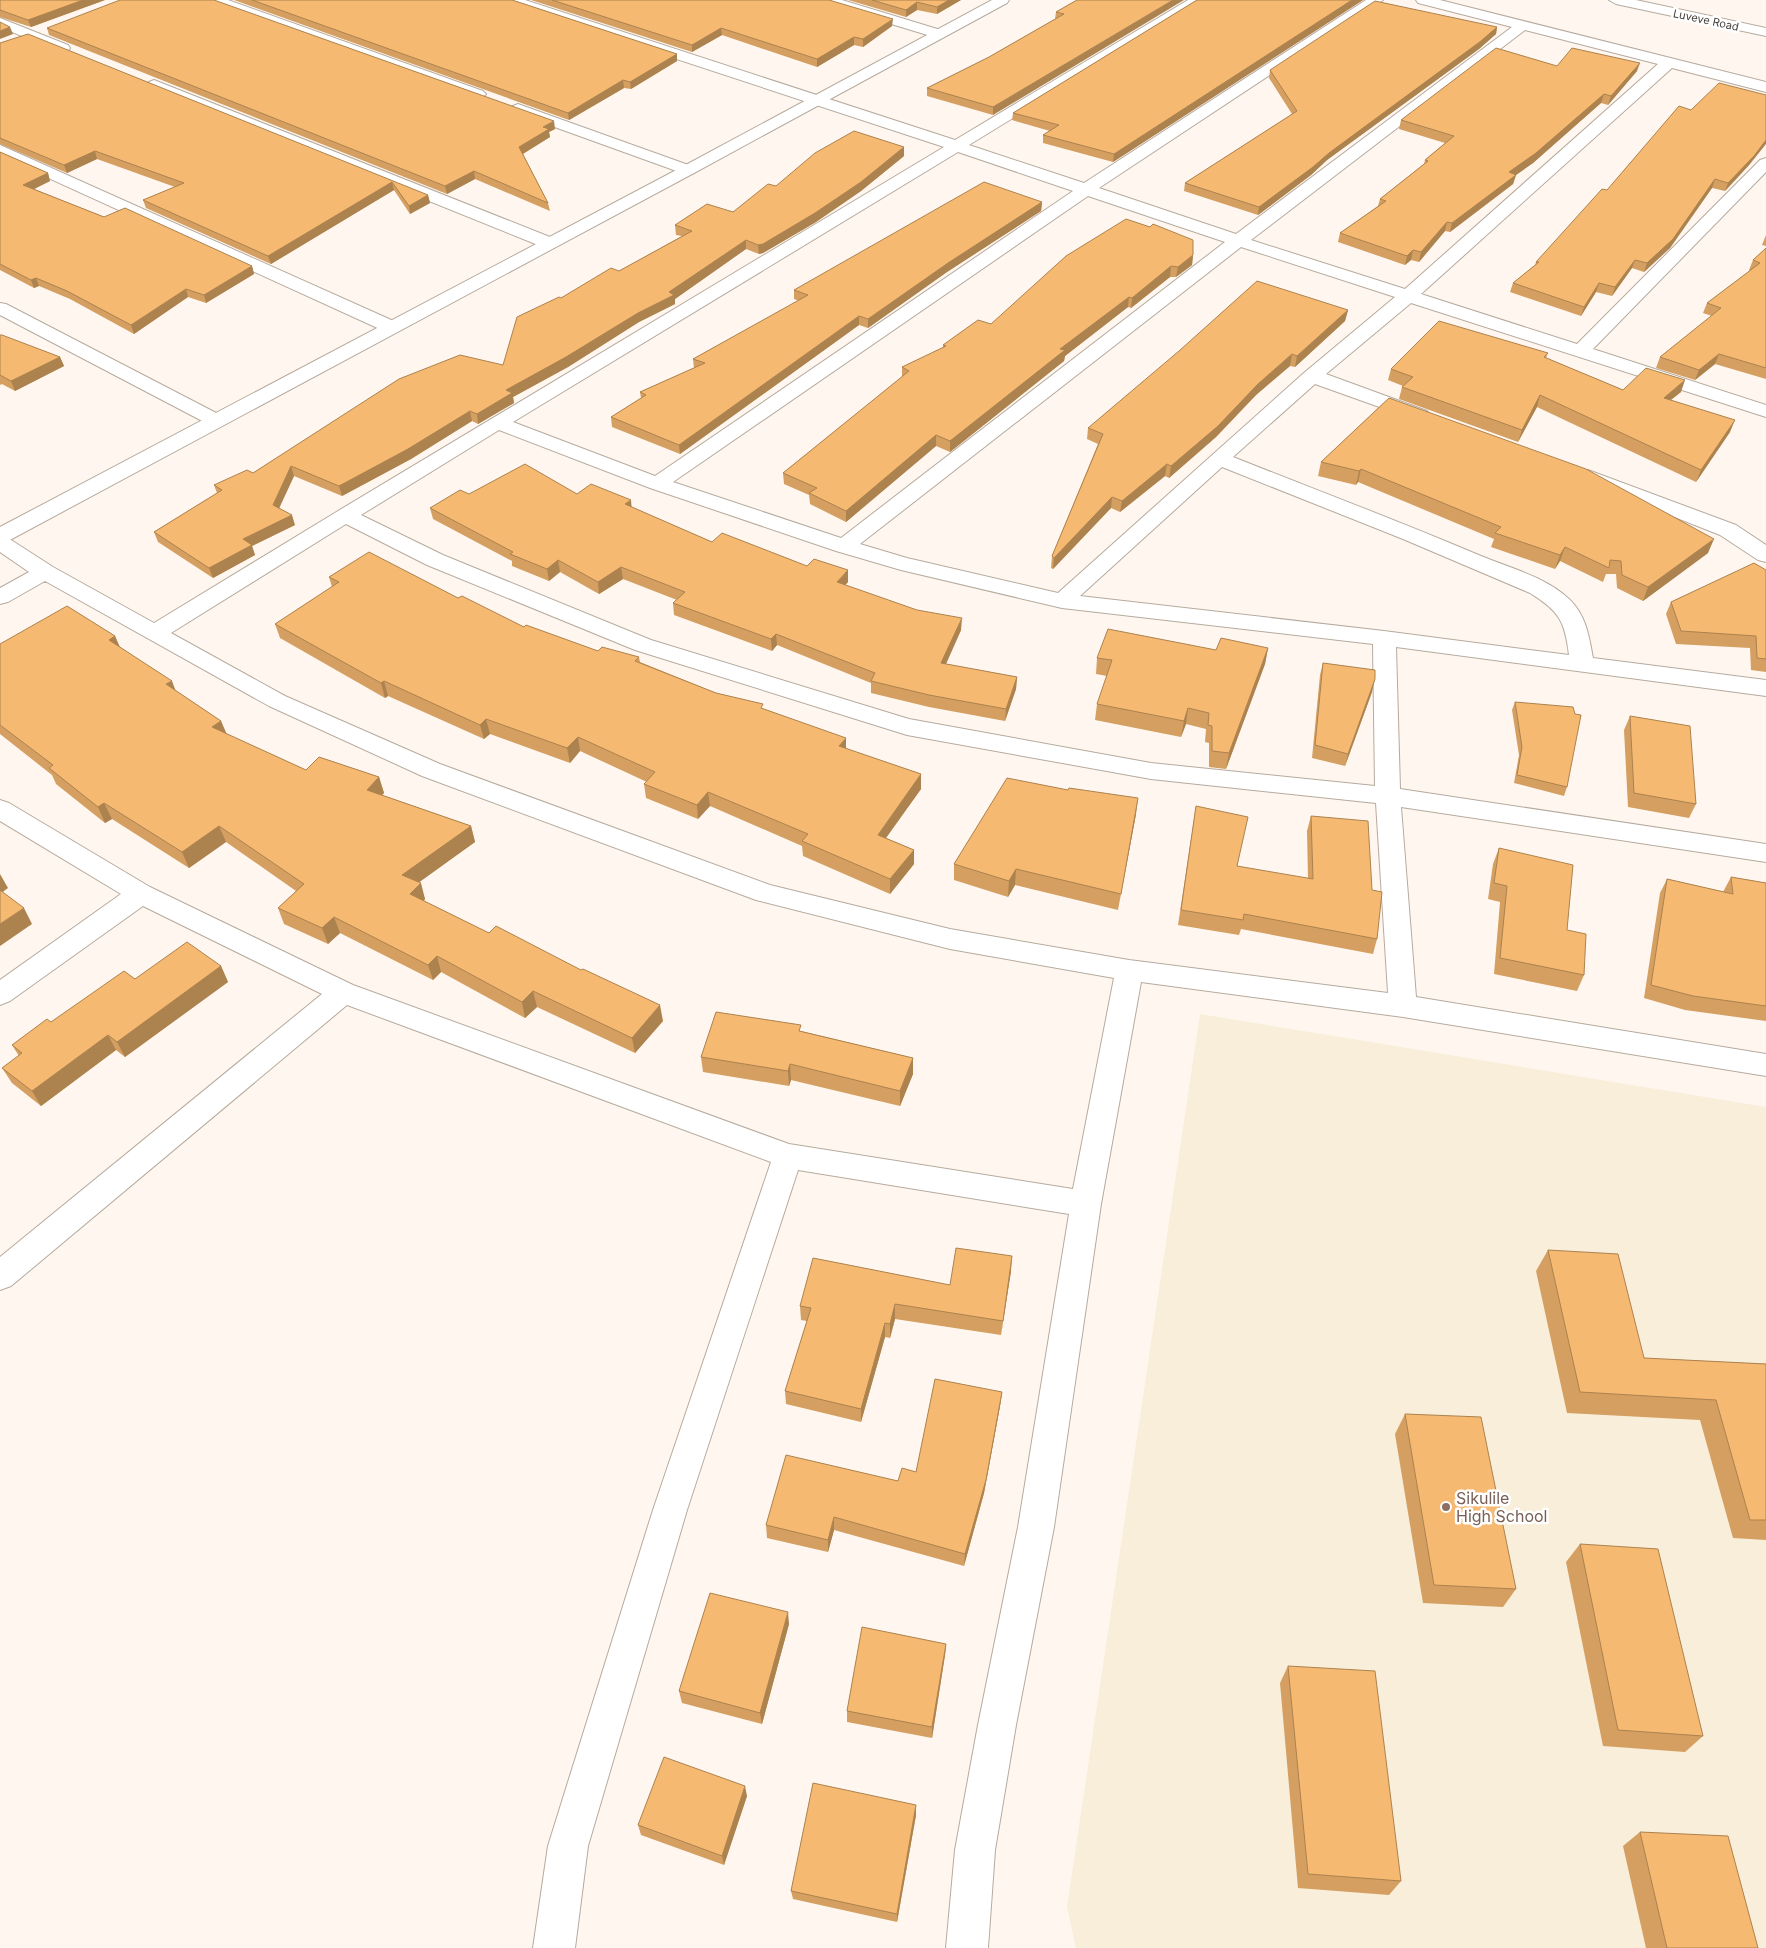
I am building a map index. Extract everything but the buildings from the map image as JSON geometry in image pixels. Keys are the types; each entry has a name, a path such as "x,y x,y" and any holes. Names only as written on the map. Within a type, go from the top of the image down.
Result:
{"street":[{"path":"216,0 688,170"},
{"path":"511,0 818,99 1238,241 1766,411"},
{"path":"827,0 939,34"},
{"path":"0,536 688,170 1002,0"},
{"path":"156,632 345,515 1198,0"},
{"path":"657,484 1085,190 1376,0"},
{"path":"1423,0 1766,87"},
{"name":"Luveve Road","path":"1616,0 1766,32"},
{"path":"0,22 77,54"},
{"path":"844,546 1238,241 1522,26"},
{"path":"8,43 50,28"},
{"path":"1062,600 1312,376 1408,296 1668,63"},
{"path":"142,80 550,243"},
{"path":"0,150 391,327"},
{"path":"1581,351 1766,163"},
{"path":"0,308 215,420"},
{"path":"1312,376 1442,423"},
{"path":"498,423 657,484 844,546 901,563 1062,600 1384,638 1766,688"},
{"path":"1219,459 1411,534 1538,588 1554,597 1575,621 1582,663"},
{"path":"1572,470 1728,530 1757,547 1766,555"},
{"path":"345,515 435,560 643,645 907,727 1151,770 1388,796 1766,853"},
{"path":"0,543 46,572 277,701 431,770 765,893 950,939 1129,970 1404,1006 1766,1065"},
{"path":"0,597 46,572"},
{"path":"1384,638 1388,796 1404,1006"},
{"path":"0,809 140,894 343,992 788,1156 1086,1204"},
{"path":"0,994 140,894"},
{"path":"967,1948 974,1850 1036,1527 1086,1204 1129,970"},
{"path":"0,1276 343,992"},
{"path":"554,1948 568,1846 670,1510 788,1156"}],"shaded area":[{"name":"Sikulile High School","path":"1200,1014 1766,1107 1766,1948 1076,1948 1067,1907"}],"place":[{"name":"Sikulile High School","path":"1446,1507"}]}
